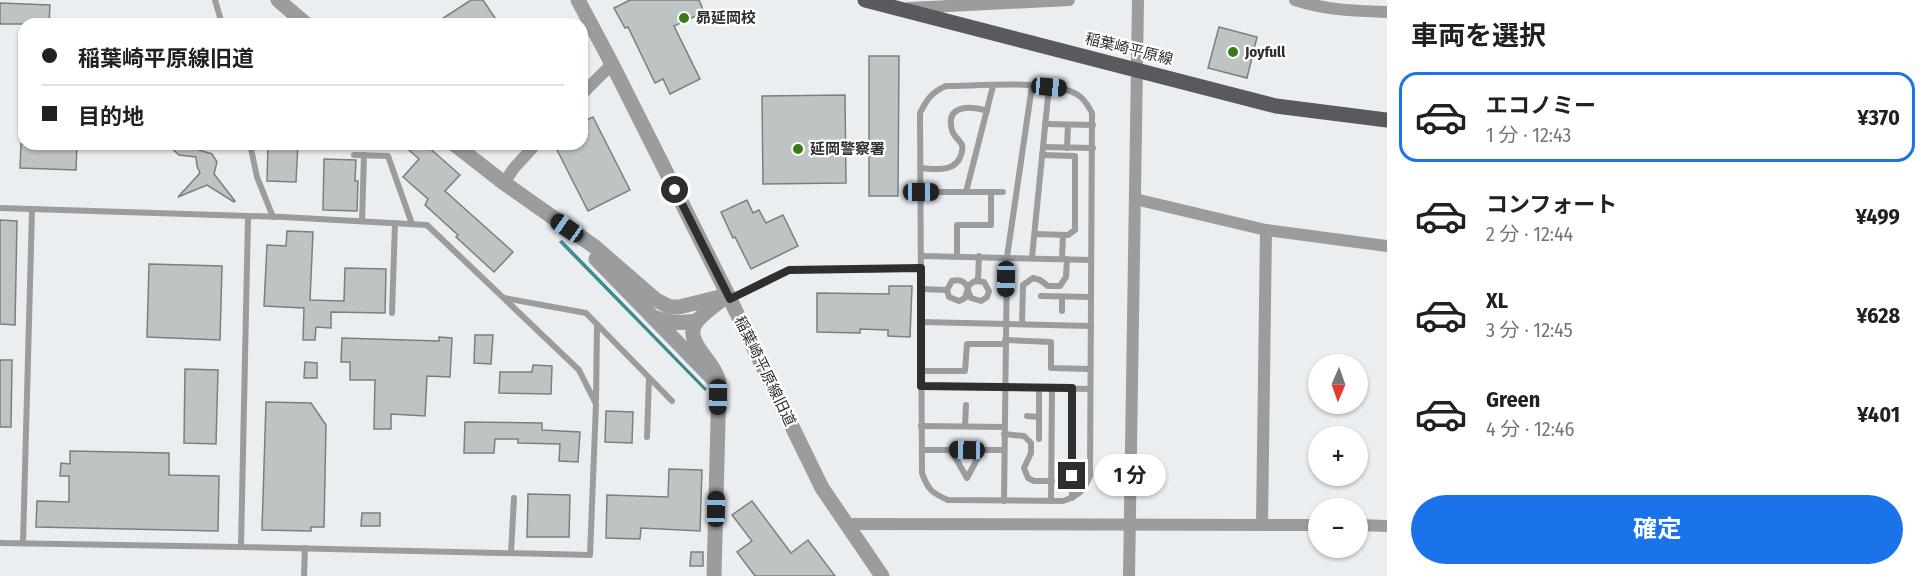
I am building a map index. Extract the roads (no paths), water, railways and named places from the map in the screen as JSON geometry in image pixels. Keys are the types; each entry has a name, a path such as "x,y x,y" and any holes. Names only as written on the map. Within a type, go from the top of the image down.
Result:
{"main road":[{"name":"稲葉崎平原線","path":"865,0 1276,106 1387,120"}],"street":[{"path":"278,0 299,18"},
{"name":"稲葉崎平原線旧道","path":"578,0 588,18"},
{"path":"899,9 1069,0"},
{"path":"1129,576 1138,0"},
{"path":"1295,0 1342,10 1387,12"},
{"name":"稲葉崎平原線旧道","path":"588,19 729,297 822,488 882,576"},
{"path":"588,88 612,64"},
{"path":"462,150 595,247 656,300 670,307 679,307 729,297"},
{"path":"504,183 530,150"},
{"path":"1136,199 1266,230 1387,246"},
{"path":"567,228 715,381 718,387"},
{"path":"1262,525 1266,230"},
{"path":"652,316 665,322 696,321 729,297"},
{"path":"696,321 692,333 693,339 717,374 718,387 714,576"},
{"path":"847,524 1308,525"},
{"path":"1368,525 1387,526"}],"lane":[{"path":"216,0 220,18"},
{"path":"946,86 993,86 1064,88 1086,101 1092,113 1090,476 1085,489 1063,501 948,500 933,494 922,473 920,113 927,99 935,91 946,86"},
{"path":"966,192 993,86"},
{"path":"1004,501 1007,257 1032,86"},
{"path":"1032,258 1049,87"},
{"path":"920,168 948,169 955,164 962,152 962,145 951,128 951,119 955,112 965,106 987,111"},
{"path":"1045,124 1093,125"},
{"path":"1067,148 1068,125"},
{"path":"1043,147 1093,148"},
{"path":"251,150 256,177 273,217"},
{"path":"354,154 388,156 412,224"},
{"path":"363,221 364,155"},
{"path":"1035,234 1068,235 1075,230 1076,156 1042,155"},
{"path":"921,192 1003,192"},
{"path":"957,256 957,225 991,225 992,192"},
{"path":"0,208 273,217 427,225 579,370 596,404"},
{"path":"23,543 32,210"},
{"path":"241,547 248,217"},
{"path":"392,313 395,223"},
{"path":"1022,324 1023,285 1033,278 1048,286 1060,286 1066,277 1063,235"},
{"path":"921,256 1091,260"},
{"path":"978,280 979,256"},
{"path":"729,297 789,270 921,268"},
{"path":"978,280 972,283 968,290 965,298 955,301 949,297 947,290 952,281 959,280 965,282 968,290 971,298 977,301 987,297 988,287 984,282 978,280"},
{"path":"921,289 947,290"},
{"path":"1041,296 1091,297"},
{"path":"1062,297 1062,311"},
{"path":"503,298 586,313 672,401"},
{"path":"921,322 1091,326"},
{"path":"0,543 590,555 597,325"},
{"path":"921,371 965,371 967,344 1005,342 1051,342 1051,368 1090,369"},
{"path":"647,437 649,378"},
{"path":"921,386 1090,388"},
{"path":"1039,387 1039,439"},
{"path":"1051,501 1052,388"},
{"path":"1072,388 1072,498"},
{"path":"965,426 966,405"},
{"path":"1027,416 1039,417"},
{"path":"921,426 965,426 1004,430 1024,436 1031,443 1031,453 1024,468 1028,478 1034,481 1052,481"},
{"path":"922,450 1004,450"},
{"path":"951,450 967,478 982,450"},
{"path":"511,553 514,498"},
{"path":"304,576 305,548"}],"water":[{"path":"562,241 706,389 705,390 560,242"}],"place":[{"name":"昴延岡校","path":"684,18"},
{"name":"Joyfull","path":"1233,52"},
{"name":"延岡警察署","path":"798,149"}]}
